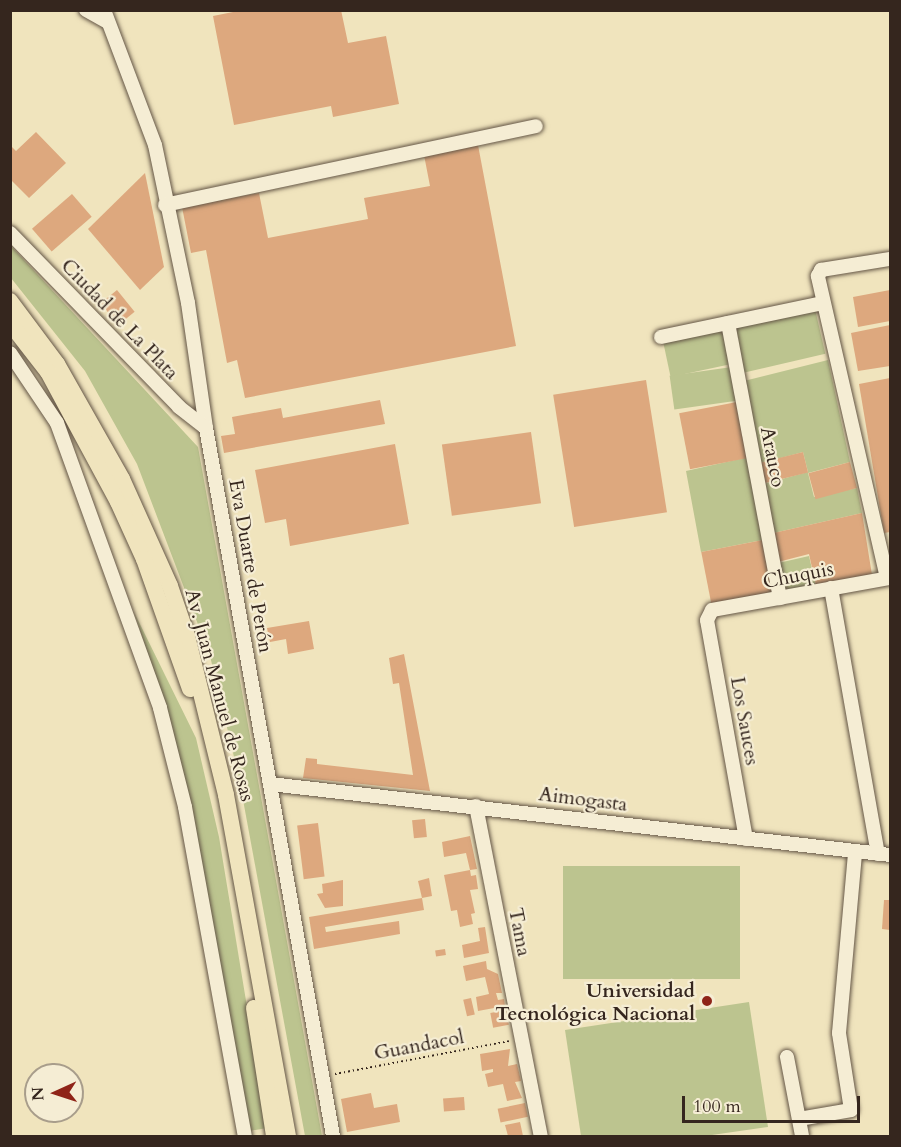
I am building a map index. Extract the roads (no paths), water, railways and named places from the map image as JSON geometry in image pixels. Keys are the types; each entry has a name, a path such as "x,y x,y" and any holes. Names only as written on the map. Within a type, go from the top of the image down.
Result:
{"main road":[{"name":"Av. Juan Manuel de Rosas","path":"10,301 57,364 122,479 170,586 187,636 228,805 288,1137"},
{"name":"Av. Juan Manuel de Rosas","path":"10,323 23,338 71,412 118,502 177,649 196,712 228,857 274,1137"}],"street":[{"path":"86,10 105,16"},
{"name":"Eva Duarte de Perón","path":"105,16 155,145 165,205 188,303 206,428 333,1137"},
{"path":"165,205 536,126"},
{"name":"Ciudad de La Plata","path":"10,232 179,407 206,428"},
{"path":"889,578 822,303 818,276 821,270 891,259"},
{"path":"661,337 822,303"},
{"name":"Arauco","path":"728,323 780,598"},
{"path":"23,338 10,352 57,423 160,708 185,807 245,1137"},
{"name":"Chuquis","path":"712,610 889,578"},
{"path":"831,588 884,855"},
{"name":"Los Sauces","path":"712,610 707,620 746,839"},
{"name":"Aimogasta","path":"270,784 476,806 884,855"},
{"name":"Tama","path":"476,806 540,1137"},
{"path":"799,1119 851,1110 839,1033 855,852"},
{"path":"787,1057 802,1137"}],"place":[{"name":"Universidad Tecnológica Nacional","path":"707,1001"}]}
